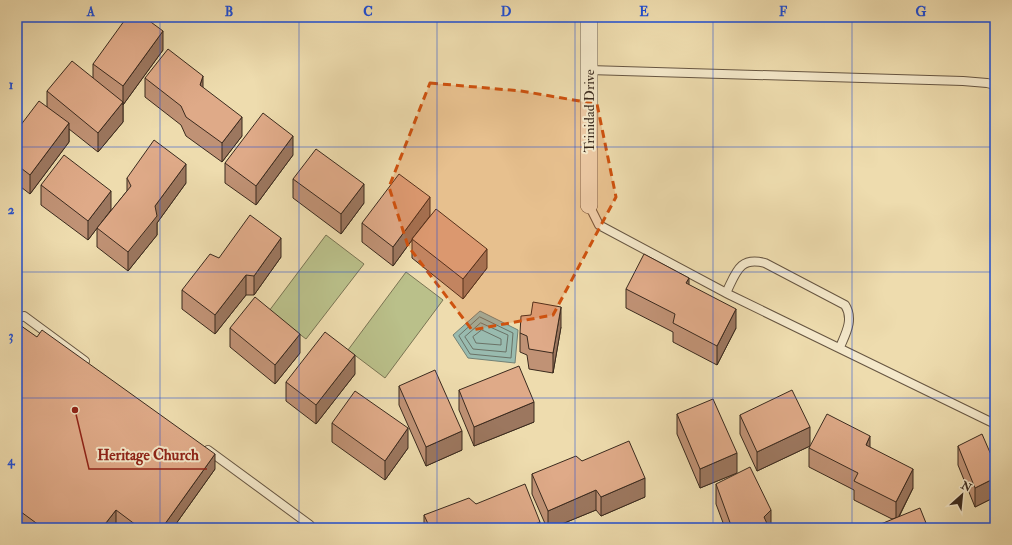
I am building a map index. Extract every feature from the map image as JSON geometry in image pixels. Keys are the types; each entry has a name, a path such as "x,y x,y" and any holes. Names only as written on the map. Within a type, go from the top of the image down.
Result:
{"street":[{"name":"Trinidad Drive","path":"589,17 589,205"}],"lane":[{"path":"589,70 963,81 987,82 995,85"},
{"path":"589,205 599,225 726,293 840,347 995,424"},
{"path":"726,293 738,269 744,262 754,260 765,263 845,305 850,312 849,325 840,347"},
{"path":"17,318 24,316 94,367"},
{"path":"202,446 310,525 308,528"}],"highlighted area":[{"path":"430,83 521,91 597,104 616,197 553,315 472,330 408,246 389,187"}],"green space":[{"path":"326,235 364,264 306,339 269,311"},
{"path":"406,272 443,300 385,378 348,350"}],"water":[{"path":"480,311 518,330 515,363 468,358 453,335"}],"building":[{"path":"127,17 144,17 163,31 123,86 93,64"},
{"path":"168,49 203,76 200,85 242,117 222,143 186,117 181,106 145,78"},
{"path":"72,61 123,102 98,133 47,91"},
{"path":"39,101 69,123 30,175 17,165 17,130"},
{"path":"263,113 293,136 256,186 225,163"},
{"path":"154,140 186,164 155,206 157,216 128,252 97,228 131,186 127,178"},
{"path":"316,149 364,184 341,214 293,179"},
{"path":"64,155 111,191 88,221 41,185"},
{"path":"399,174 430,197 393,247 362,223"},
{"path":"436,209 487,249 463,279 412,239"},
{"path":"250,215 281,238 254,276 246,275 215,315 182,290 210,254 219,258"},
{"path":"644,254 689,278 686,283 736,309 717,346 673,323 675,314 626,289"},
{"path":"255,297 300,334 275,365 230,328"},
{"path":"533,302 561,307 553,353 529,349 527,336 520,333 521,316 531,315"},
{"path":"17,323 37,337 42,330 215,454 162,528 140,528 116,510 102,528 83,528 77,523 73,528 43,528 17,509"},
{"path":"325,332 355,355 316,405 286,382"},
{"path":"519,366 534,402 474,427 459,390"},
{"path":"435,370 462,431 426,447 399,386"},
{"path":"792,390 810,427 757,452 740,415"},
{"path":"355,391 408,428 385,461 332,423"},
{"path":"713,399 737,453 700,469 677,414"},
{"path":"827,414 870,436 866,445 913,469 896,502 854,481 858,473 809,448"},
{"path":"982,434 995,464 995,478 975,488 958,446"},
{"path":"629,441 645,478 601,497 596,490 548,511 532,474 576,456 582,461"},
{"path":"750,467 771,510 764,517 769,528 732,528 716,484"},
{"path":"525,484 540,522 525,528 430,528 424,515 469,498 476,504"},
{"path":"920,508 928,528 871,528"}],"place":[{"name":"Heritage Church","path":"75,410"}]}
